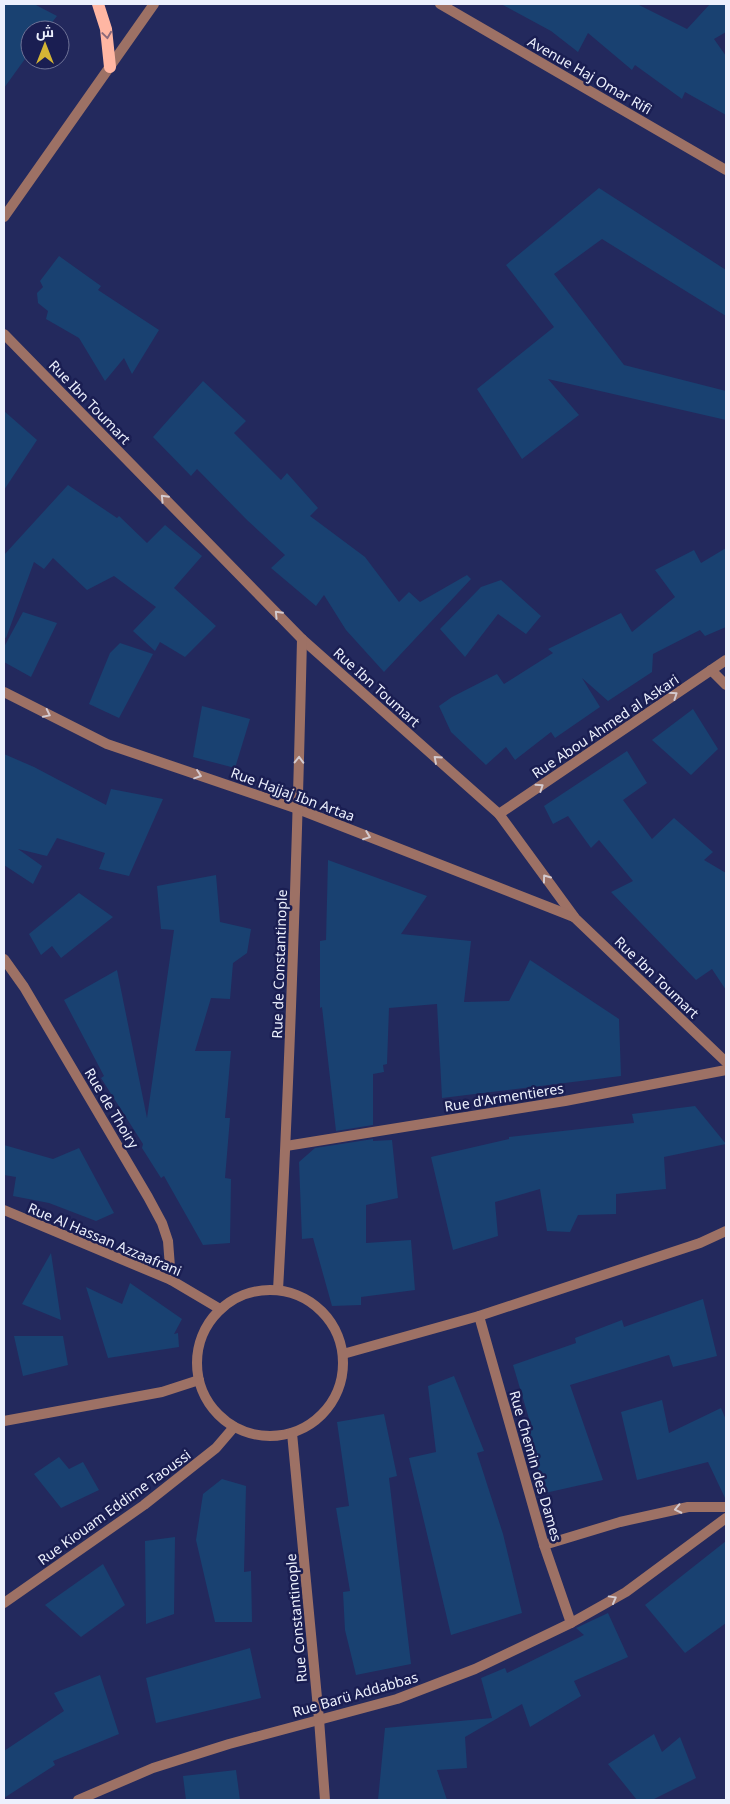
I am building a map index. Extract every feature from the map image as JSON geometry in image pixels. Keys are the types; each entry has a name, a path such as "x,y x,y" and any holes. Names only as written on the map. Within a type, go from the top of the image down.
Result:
{"main road":[{"path":"98,4 106,29 110,68"}],"street":[{"path":"4,217 154,4"},
{"name":"Avenue Haj Omar Rifi","path":"440,4 726,170"},
{"name":"Rue Ibn Toumart","path":"4,334 302,638 500,814 575,918 726,1062"},
{"name":"Rue de Constantinople","path":"278,1290 286,1146 302,638"},
{"name":"Rue Abou Ahmed al Askari","path":"500,814 726,660"},
{"path":"711,670 726,685"},
{"name":"Rue Hajjaj Ibn Artaa","path":"4,692 107,744 298,809 575,918"},
{"name":"Rue de Thoiry","path":"4,959 24,987 162,1223 168,1241 171,1280"},
{"name":"Rue d'Armentieres","path":"286,1146 565,1101 726,1070"},
{"name":"Rue Al Hassan Azzaafrani","path":"4,1210 171,1280 220,1309"},
{"path":"343,1354 479,1316 700,1243 726,1231"},
{"path":"262,1290 278,1290 302,1297 322,1311 336,1331 343,1354 344,1368 341,1381 330,1405 311,1424 292,1433 260,1436 234,1427 212,1407 204,1394 199,1380 197,1365 200,1342 210,1321 220,1309 247,1293 262,1290"},
{"name":"Rue Chemin des Dames","path":"479,1316 544,1545 571,1623"},
{"path":"4,1421 162,1392 199,1380"},
{"name":"Rue Kiouam Eddime Taoussi","path":"4,1603 144,1505 216,1448 234,1427"},
{"name":"Rue Constantinople","path":"292,1433 325,1800"},
{"path":"544,1545 620,1522 688,1507 726,1507"},
{"name":"Rue Barü Addabbas","path":"78,1800 154,1768 319,1718 397,1699 475,1669 571,1623 626,1592 726,1518"}],"building":[{"path":"4,4 34,4 57,16 54,20 20,20 20,66 4,88"},
{"path":"501,4 637,4 687,29 710,4 726,4 726,32 714,39 726,56 726,115 685,92 682,99 635,65 632,70 588,33 578,52 551,31"},
{"path":"599,188 726,270 726,316 602,239 554,274 624,365 726,391 726,420 548,379 579,415 522,459 477,389 554,327 506,265"},
{"path":"59,256 101,286 98,290 159,330 132,374 124,358 105,381 79,338 46,319 48,311 38,303 37,293 43,287 40,281"},
{"path":"203,381 246,421 234,433 281,480 287,473 318,508 310,516 365,557 399,602 409,592 420,602 467,575 471,579 384,672 346,630 324,595 316,606 271,568 285,555 247,520 197,469 191,476 153,437"},
{"path":"4,411 37,440 4,490"},
{"path":"68,485 117,518 119,516 147,543 165,525 202,556 174,588 216,626 185,657 160,642 155,651 133,631 156,607 114,576 87,590 53,558 44,569 34,562 6,638 4,637 4,555"},
{"path":"726,548 726,627 705,636 700,630 653,654 652,672 608,701 582,678 600,707 555,738 551,732 515,760 506,747 486,765 451,732 439,706 452,697 497,674 504,684 553,653 548,649 621,613 632,632 675,597 655,570 694,550 701,563"},
{"path":"501,580 541,616 526,634 498,614 465,657 440,629 481,587"},
{"path":"23,612 57,623 31,677 4,662 4,647"},
{"path":"120,643 153,654 119,718 89,704 110,653"},
{"path":"202,706 250,719 235,768 193,757"},
{"path":"693,709 718,749 691,775 652,740"},
{"path":"627,751 647,783 623,800 652,839 674,818 713,852 704,860 726,873 726,990 712,969 696,980 611,892 633,881 599,840 591,848 568,816 553,824 544,806"},
{"path":"4,754 34,767 106,805 111,789 163,799 129,876 99,869 105,853 57,838 47,856 18,849 42,866 33,884 4,865"},
{"path":"328,860 427,896 401,934 471,941 464,1002 509,1001 530,960 619,1019 621,1076 442,1098 437,1004 389,1008 387,1064 383,1065 384,1072 373,1074 373,1125 336,1131 322,1007 320,1008 320,941 326,940"},
{"path":"216,875 220,922 251,929 247,953 233,963 230,999 211,998 195,1051 231,1051 225,1118 230,1118 225,1178 231,1179 230,1243 203,1245 164,1176 161,1178 142,1148 143,1144 101,1078 104,1076 64,1000 117,970 147,1118 174,930 161,929 157,886"},
{"path":"79,893 113,917 61,958 52,946 41,955 29,934"},
{"path":"695,1106 726,1144 664,1157 666,1189 616,1194 616,1214 578,1215 570,1232 547,1231 540,1189 495,1202 498,1236 453,1250 431,1157 509,1139 509,1137 634,1123 632,1114"},
{"path":"373,1139 373,1141 392,1140 398,1198 366,1205 366,1243 411,1240 415,1290 361,1297 361,1305 332,1306 313,1238 302,1239 299,1162 315,1148"},
{"path":"4,1145 53,1159 79,1148 114,1213 96,1221 49,1203 13,1196 16,1177 4,1175"},
{"path":"51,1253 61,1320 22,1304"},
{"path":"130,1283 182,1319 174,1334 178,1333 179,1347 108,1358 86,1287 122,1304"},
{"path":"703,1299 717,1356 673,1367 669,1355 570,1385 603,1480 545,1493 525,1424 530,1422 513,1365 576,1343 575,1338 622,1320 624,1327"},
{"path":"14,1336 63,1336 68,1365 23,1376"},
{"path":"454,1376 484,1451 477,1453 503,1534 522,1613 451,1635 409,1458 436,1452 428,1386"},
{"path":"662,1400 669,1433 721,1408 726,1420 726,1500 708,1462 637,1480 621,1412"},
{"path":"384,1414 397,1476 389,1478 411,1664 356,1675 345,1630 343,1592 350,1591 336,1508 349,1506 337,1422"},
{"path":"59,1457 69,1469 83,1462 99,1490 61,1508 34,1474"},
{"path":"222,1479 246,1486 244,1572 251,1571 252,1622 215,1622 196,1540 203,1494"},
{"path":"175,1537 174,1614 146,1624 145,1541"},
{"path":"726,1541 726,1623 685,1653 645,1605"},
{"path":"103,1564 125,1605 81,1637 45,1605"},
{"path":"608,1613 628,1657 574,1681 581,1696 530,1727 522,1704 465,1737 467,1768 437,1770 447,1800 378,1800 385,1728 492,1718 481,1678 505,1668 507,1673 584,1635 576,1628"},
{"path":"250,1648 261,1698 156,1723 146,1678"},
{"path":"100,1675 119,1734 53,1761 55,1765 4,1798 4,1751 64,1711 54,1693"},
{"path":"654,1734 662,1752 680,1737 696,1778 652,1800 637,1800 608,1764"},
{"path":"236,1770 240,1800 186,1800 183,1776"}]}
